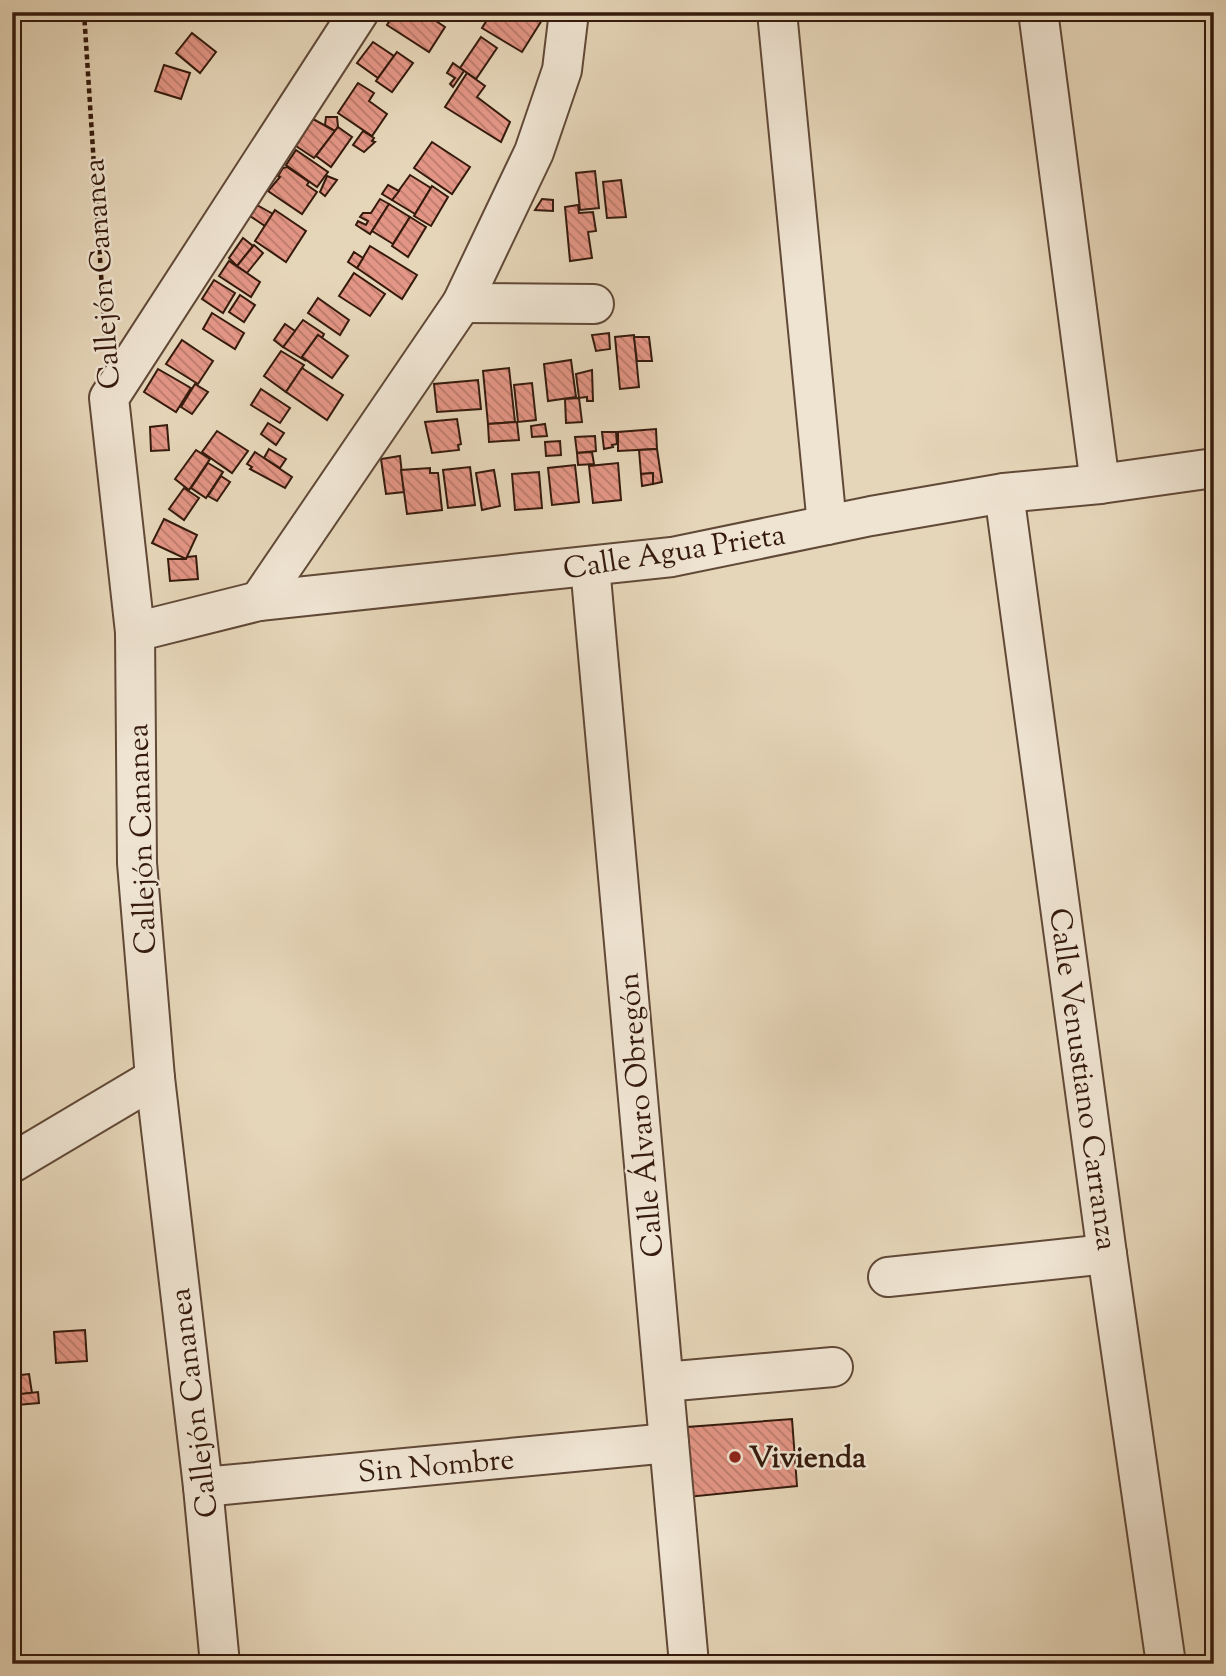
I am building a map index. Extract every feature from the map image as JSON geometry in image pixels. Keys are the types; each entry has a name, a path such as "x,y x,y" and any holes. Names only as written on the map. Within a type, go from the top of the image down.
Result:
{"street":[{"name":"Callejón Cananea","path":"220,1664 204,1487 155,1078 137,863 135,632 109,398 359,12"},
{"path":"259,601 463,303 534,152 562,70 569,12"},
{"path":"777,12 827,525"},
{"path":"1039,19 1100,484"},
{"path":"463,303 594,304"},
{"name":"Calle Agua Prieta","path":"135,632 259,601 672,557 1004,493 1100,484 1214,468"},
{"name":"Calle Venustiano Carranza","path":"1004,493 1107,1254 1166,1664"},
{"name":"Calle Álvaro Obregón","path":"590,566 690,1664"},
{"path":"12,1163 155,1078"},
{"path":"888,1278 1107,1254"},
{"path":"664,1382 833,1367"},
{"name":"Sin Nombre","path":"204,1487 670,1443"}],"path":[{"name":"Callejón Cananea","path":"84,12 106,343"}],"building":[{"path":"395,12 422,12 445,27 429,52 387,25"},
{"path":"492,12 530,12 542,20 522,52 482,28"},
{"path":"192,33 216,52 200,73 176,53"},
{"path":"481,37 497,48 476,79 460,68"},
{"path":"373,42 394,56 378,78 357,63"},
{"path":"397,52 413,63 392,92 376,81"},
{"path":"453,63 464,71 453,87 450,84 455,78 447,73"},
{"path":"164,65 190,73 181,99 155,91"},
{"path":"467,73 485,86 477,97 510,122 501,142 445,107"},
{"path":"358,83 374,93 369,101 387,114 372,136 338,113"},
{"path":"326,117 337,117 338,127 335,131 325,125"},
{"path":"313,119 335,131 314,158 296,146"},
{"path":"338,127 352,137 331,167 316,156"},
{"path":"363,131 374,138 372,141 375,142 364,152 353,145"},
{"path":"432,142 470,167 452,194 414,168"},
{"path":"296,150 328,172 317,187 286,165"},
{"path":"287,167 309,182 307,185 317,192 302,214 268,191 280,177 278,176 283,168"},
{"path":"595,171 599,208 580,210 576,173"},
{"path":"410,175 431,188 415,214 392,200"},
{"path":"327,176 337,180 325,196 320,192"},
{"path":"621,180 626,217 607,218 603,182"},
{"path":"388,185 399,191 392,200 382,194"},
{"path":"432,186 448,197 431,226 414,216"},
{"path":"380,199 389,204 370,234 356,225 358,221 366,225 368,221 360,217 363,213 371,213"},
{"path":"542,199 553,200 553,211 535,210"},
{"path":"389,204 410,217 393,244 372,231"},
{"path":"257,205 273,214 265,226 250,216"},
{"path":"578,205 579,213 593,212 596,231 588,232 592,258 570,261 565,207"},
{"path":"275,210 306,231 286,262 255,241"},
{"path":"410,217 426,227 408,257 392,246"},
{"path":"243,238 253,246 237,266 229,258"},
{"path":"254,245 263,253 247,273 237,266"},
{"path":"370,246 417,275 402,299 357,268"},
{"path":"354,252 363,258 357,268 348,262"},
{"path":"229,261 260,282 251,297 219,276"},
{"path":"354,273 385,294 370,316 339,296"},
{"path":"214,280 235,293 223,313 202,299"},
{"path":"240,295 255,305 244,322 229,312"},
{"path":"318,298 349,320 340,335 308,313"},
{"path":"212,313 244,333 235,349 203,329"},
{"path":"303,320 324,334 322,338 318,335 302,357 306,361 283,347"},
{"path":"285,324 295,331 283,347 274,340"},
{"path":"609,333 610,349 596,351 592,335"},
{"path":"318,335 348,356 332,378 302,357"},
{"path":"634,335 639,387 620,389 615,337"},
{"path":"634,337 649,337 652,361 637,361"},
{"path":"182,340 213,361 198,384 166,364"},
{"path":"281,351 304,365 286,392 264,376"},
{"path":"571,360 576,397 548,401 544,364"},
{"path":"302,368 343,395 327,420 286,392"},
{"path":"509,368 515,422 488,424 483,371"},
{"path":"158,369 191,388 176,412 144,392"},
{"path":"592,370 593,401 587,401 587,397 579,398 576,374"},
{"path":"478,380 481,409 437,412 434,384"},
{"path":"532,383 536,420 518,422 514,385"},
{"path":"195,384 208,392 192,414 181,407"},
{"path":"261,389 290,408 280,423 251,405"},
{"path":"579,398 582,422 566,423 565,399"},
{"path":"457,419 461,444 458,445 459,450 432,453 425,422"},
{"path":"517,422 519,440 489,442 488,424"},
{"path":"268,423 284,433 276,445 261,434"},
{"path":"545,424 547,436 532,437 531,426"},
{"path":"167,425 169,450 151,451 150,427"},
{"path":"656,429 657,449 618,451 618,432"},
{"path":"217,431 248,451 232,473 202,452"},
{"path":"602,432 616,432 617,444 604,449"},
{"path":"595,436 596,451 577,453 575,437"},
{"path":"560,441 561,455 546,456 545,442"},
{"path":"269,449 286,459 280,468 264,458"},
{"path":"657,449 662,482 653,484 653,473 641,474 639,450"},
{"path":"196,450 210,459 189,490 175,479"},
{"path":"255,452 292,477 285,488 250,469 252,467 247,464"},
{"path":"592,452 594,464 578,465 577,453"},
{"path":"400,456 404,492 386,494 381,459"},
{"path":"208,463 223,472 206,498 191,488"},
{"path":"618,463 621,500 593,503 589,466"},
{"path":"575,465 579,502 552,505 548,468"},
{"path":"470,467 475,505 448,508 443,470"},
{"path":"430,468 430,473 438,473 442,510 407,514 401,470"},
{"path":"494,470 500,506 482,510 476,473"},
{"path":"539,472 542,508 515,510 512,474"},
{"path":"653,473 653,484 642,486 641,474"},
{"path":"221,476 230,482 217,501 208,496"},
{"path":"184,488 199,498 184,520 169,509"},
{"path":"164,519 197,535 186,559 152,543"},
{"path":"196,556 198,579 170,581 168,559"},
{"path":"85,1330 87,1361 56,1363 54,1332"},
{"path":"29,1374 32,1393 12,1395 12,1376"},
{"path":"38,1392 39,1403 17,1405 17,1401 12,1401 12,1395"},
{"name":"Vivienda","path":"792,1419 797,1486 678,1498 674,1428"}],"place":[{"name":"Vivienda","path":"735,1457"}]}
